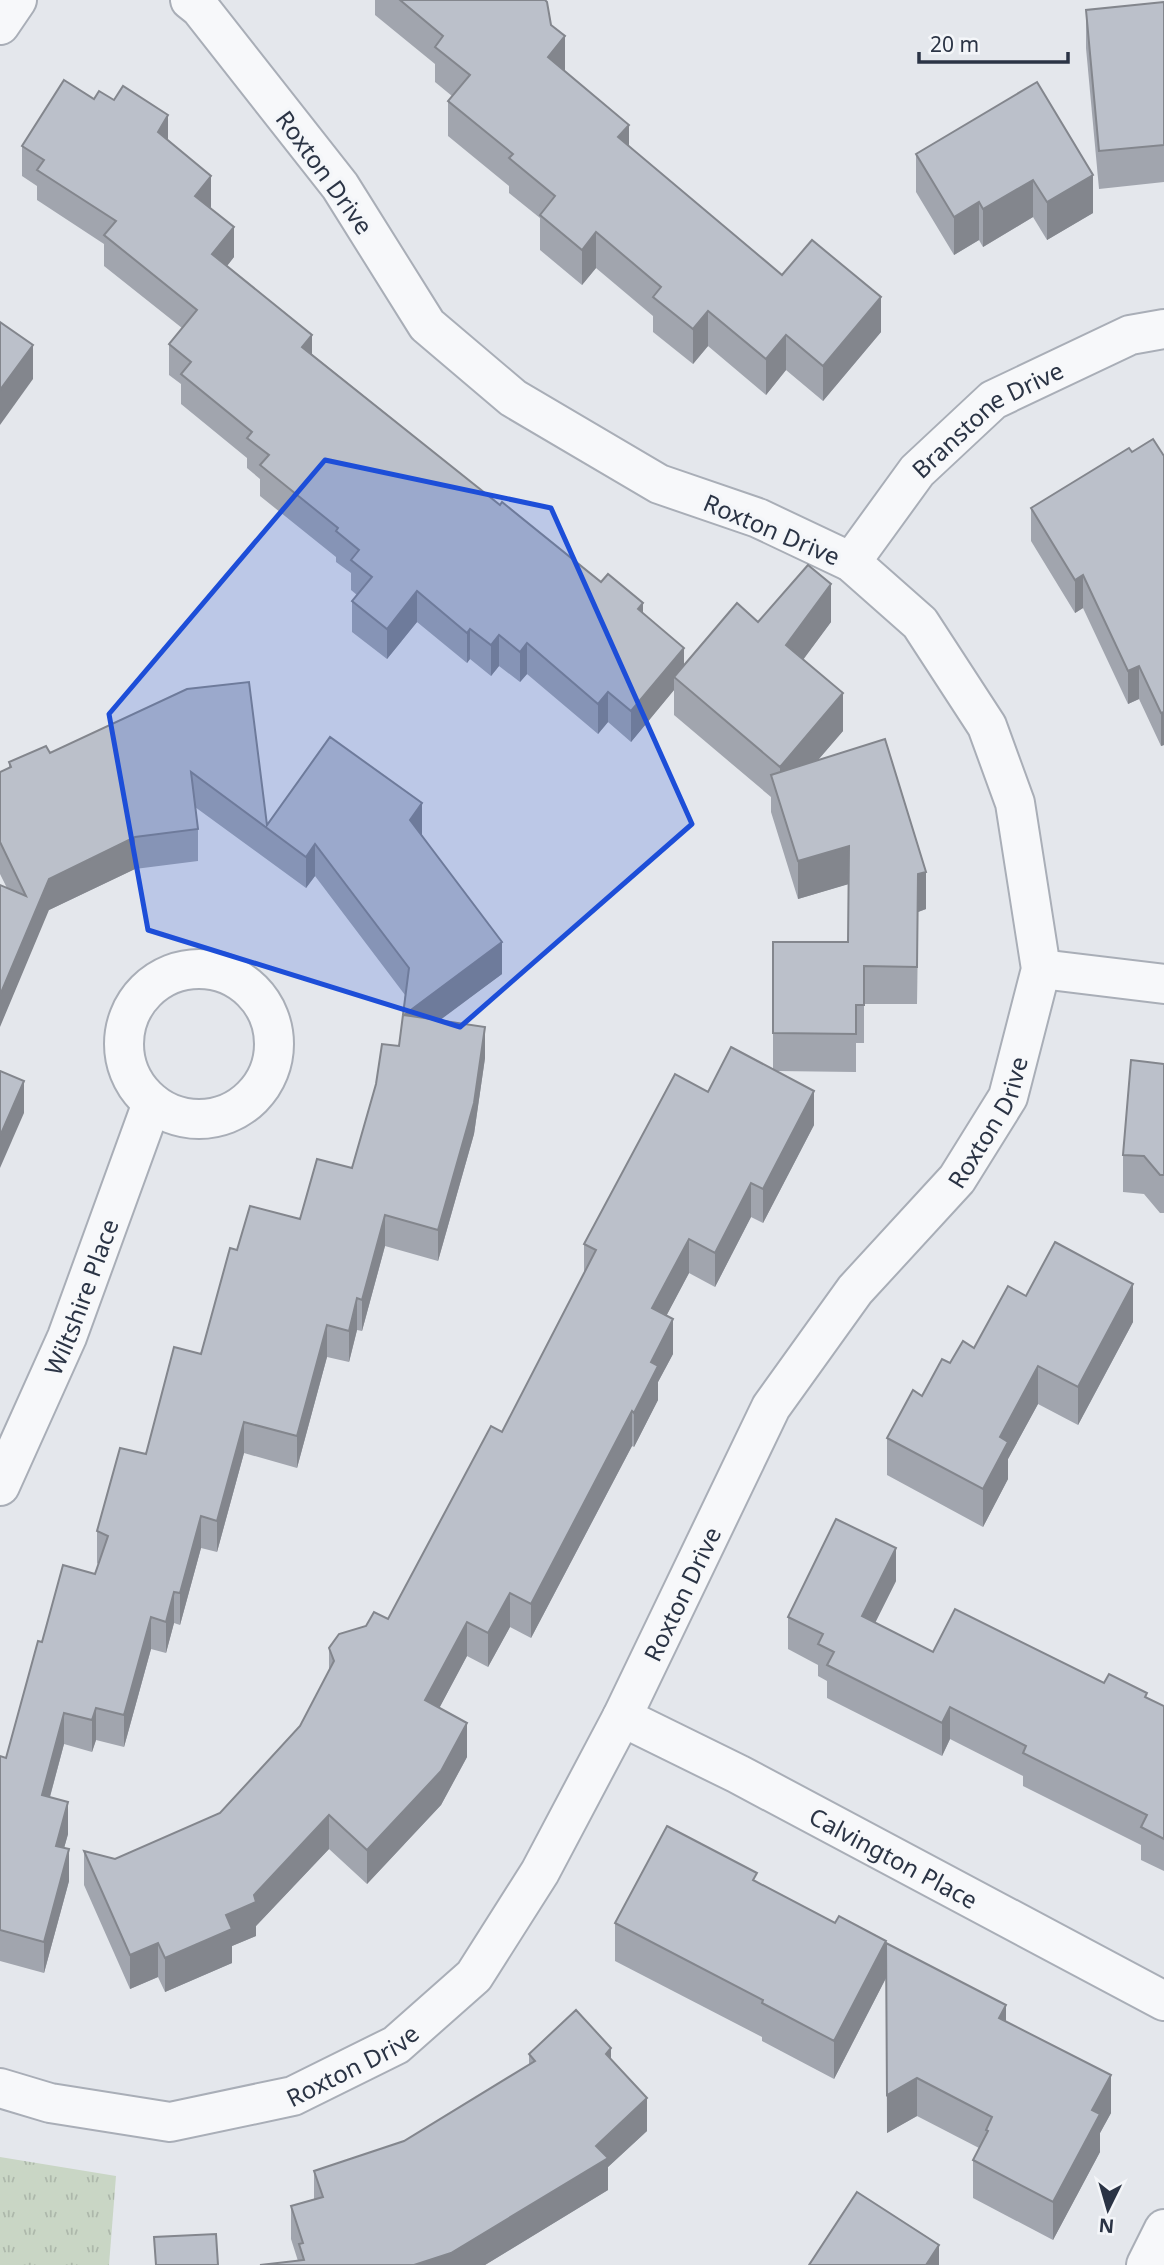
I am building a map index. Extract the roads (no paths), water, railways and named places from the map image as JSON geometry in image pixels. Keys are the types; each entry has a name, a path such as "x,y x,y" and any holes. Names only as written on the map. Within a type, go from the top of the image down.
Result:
{"street":[{"path":"0,25 17,0"},
{"name":"Roxton Drive","path":"0,2088 50,2103 170,2122 293,2096 397,2045 474,1976 540,1872 622,1717 771,1407 855,1290 957,1180 1008,1097 1041,969 1015,803 987,726 920,624 851,562 758,519 659,484 513,398 427,324 340,186 200,8 190,0"},
{"name":"Branstone Drive","path":"851,562 917,471 993,400 1130,335 1164,328"},
{"path":"1041,969 1164,984"},
{"name":"Wiltshire Place","path":"0,1486 67,1337 152,1103"},
{"name":"Calvington Place","path":"622,1717 738,1774 1164,2001"},
{"path":"1146,2265 1164,2229"}]}
